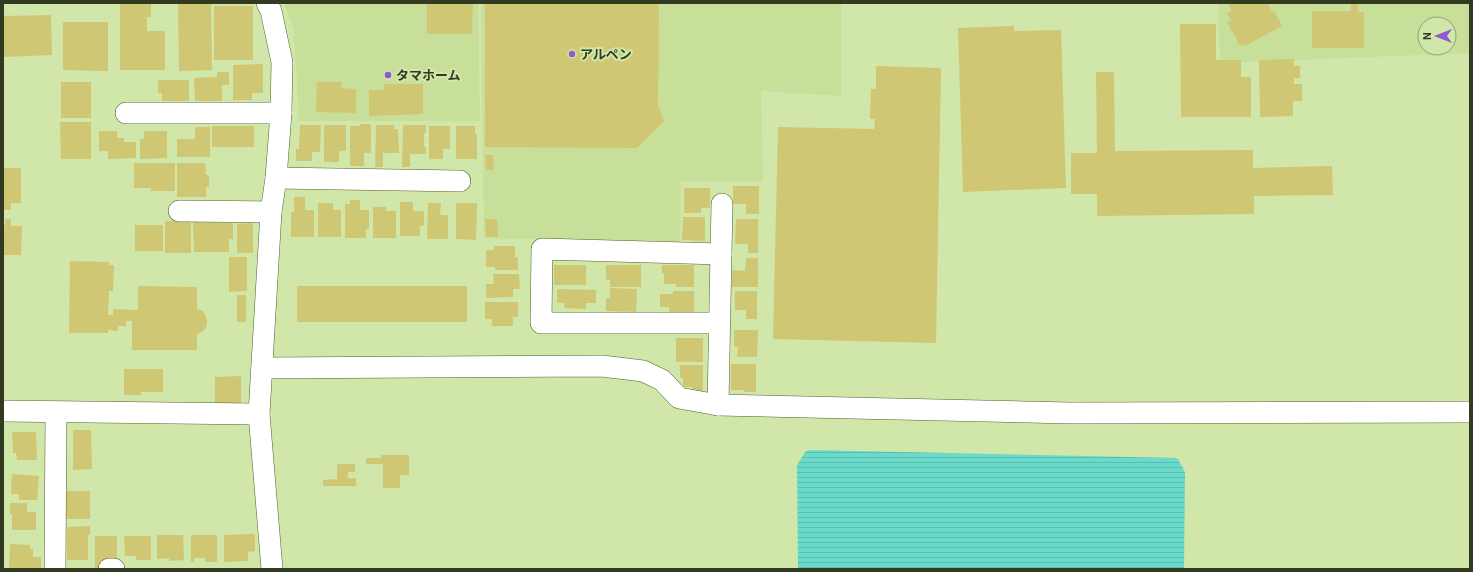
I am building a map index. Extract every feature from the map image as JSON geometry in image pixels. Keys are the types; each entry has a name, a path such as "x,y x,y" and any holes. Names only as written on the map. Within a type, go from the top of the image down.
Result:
{"street":[{"path":"267,3 271,11 282,62 282,113 276,178 271,212 259,414 272,569"},
{"path":"126,113 282,113"},
{"path":"276,178 460,181"},
{"path":"718,405 722,204"},
{"path":"179,210 271,212"},
{"path":"719,323 541,323 542,249 721,254"},
{"path":"262,368 602,366 643,371 662,380 679,398 718,405 1071,412 1470,412"},
{"path":"3,411 259,414"},
{"path":"55,569 56,412"},
{"path":"109,569 114,569"}],"shaded area":[{"name":"タマホーム","path":"284,3 478,3 480,121 299,121 294,30"},
{"path":"481,3 841,3 841,96 761,91 763,181 681,181 680,242 484,238"},
{"path":"1218,3 1470,3 1470,53 1457,54 1457,16 1417,16 1417,55 1220,63"}],"water":[{"path":"806,451 1176,458 1185,472 1184,569 798,569 797,465"}],"building":[{"path":"120,3 151,3 151,17 147,17 147,31 165,31 165,70 120,70"},
{"path":"178,3 211,3 212,70 179,71"},
{"path":"427,3 473,3 472,34 427,34"},
{"name":"アルペン","path":"485,3 659,3 658,105 664,121 637,148 485,147"},
{"path":"1228,3 1267,3 1272,12 1274,11 1282,26 1245,46 1244,44 1240,46 1227,22 1231,20 1227,13 1232,11"},
{"path":"1351,3 1358,3 1358,12 1364,12 1364,48 1312,48 1312,11 1351,11"},
{"path":"214,6 253,6 253,60 214,60"},
{"path":"51,15 52,55 3,57 3,16"},
{"path":"63,22 108,22 108,71 63,70"},
{"path":"1180,24 1216,24 1216,60 1241,60 1241,77 1251,77 1251,117 1181,117"},
{"path":"1014,26 1014,31 1061,30 1066,188 963,192 958,28"},
{"path":"1294,59 1294,66 1300,66 1300,78 1294,78 1294,84 1302,84 1302,101 1293,101 1293,116 1260,117 1259,60"},
{"path":"263,64 263,93 252,93 252,100 233,100 233,65"},
{"path":"876,66 941,68 936,343 773,339 778,127 874,129 875,119 870,119 871,89 876,89"},
{"path":"217,72 229,72 229,85 222,85 222,101 195,101 194,78 217,77"},
{"path":"1096,72 1114,72 1115,151 1253,150 1253,168 1332,166 1333,195 1254,196 1254,214 1097,216 1097,194 1071,194 1071,153 1097,153"},
{"path":"158,80 189,80 189,101 162,101 162,93 158,93"},
{"path":"61,82 91,82 91,118 61,118"},
{"path":"317,82 342,82 341,88 356,89 356,113 316,112"},
{"path":"384,84 423,84 423,114 369,116 369,90 384,90"},
{"path":"60,122 91,122 91,159 61,159"},
{"path":"360,124 371,124 371,153 364,153 364,166 350,166 350,126 360,126"},
{"path":"300,125 321,125 320,152 312,152 312,161 296,161 296,149 299,149"},
{"path":"324,125 346,125 346,151 339,151 339,162 324,162"},
{"path":"376,125 394,125 394,129 398,129 399,153 383,153 383,167 375,167"},
{"path":"403,125 426,125 426,133 424,133 424,147 426,147 426,154 410,154 410,167 402,167"},
{"path":"212,126 254,126 254,147 212,147"},
{"path":"429,126 450,126 450,149 443,149 443,159 429,159"},
{"path":"456,126 475,126 475,134 477,134 477,159 456,159"},
{"path":"195,127 210,127 210,157 177,157 177,139 195,139"},
{"path":"99,131 117,131 117,138 124,138 124,142 136,142 136,158 108,159 108,151 99,151"},
{"path":"144,131 167,131 167,158 140,159 140,139 144,139"},
{"path":"485,155 493,155 494,170 486,170"},
{"path":"134,163 175,163 175,191 151,191 151,188 134,188"},
{"path":"177,163 205,163 206,175 209,175 209,187 206,187 206,197 177,197"},
{"path":"3,168 21,168 21,203 11,203 11,210 3,210"},
{"path":"733,186 759,186 759,214 746,214 746,204 733,204"},
{"path":"684,188 710,188 710,208 701,208 701,213 684,213"},
{"path":"294,197 305,197 305,210 314,210 314,237 291,237 291,212 294,212"},
{"path":"350,200 360,200 360,210 369,210 369,229 366,229 366,238 345,238 345,204 350,204"},
{"path":"400,202 413,202 413,211 424,211 424,226 420,226 420,236 400,236"},
{"path":"318,203 333,203 333,210 341,210 341,237 318,237"},
{"path":"428,203 441,203 440,215 448,215 448,239 427,239"},
{"path":"456,203 477,203 476,240 456,239"},
{"path":"373,207 386,207 386,211 396,211 396,238 373,238"},
{"path":"683,217 705,217 705,241 682,240"},
{"path":"5,219 11,219 11,226 22,226 21,255 3,255 3,225 5,225"},
{"path":"485,219 497,219 498,237 486,237"},
{"path":"736,219 758,219 758,253 748,253 748,244 735,244"},
{"path":"165,221 191,221 191,253 165,253"},
{"path":"193,222 233,223 233,239 229,239 229,252 194,252"},
{"path":"253,223 253,253 237,253 237,224"},
{"path":"135,225 163,225 163,251 135,251"},
{"path":"494,246 515,246 515,257 518,257 518,270 495,270 495,267 486,267 486,250 494,250"},
{"path":"229,257 247,257 247,291 229,292"},
{"path":"746,258 758,258 758,287 732,287 732,270 745,271"},
{"path":"70,261 109,262 109,265 114,265 113,291 109,291 108,315 113,315 113,309 138,310 138,286 197,287 197,309 203,311 207,322 206,328 197,334 197,350 132,350 132,321 126,321 126,326 118,326 118,331 108,330 108,333 69,333"},
{"path":"554,265 586,265 586,285 554,285"},
{"path":"606,265 641,265 641,287 610,287 610,280 606,280"},
{"path":"662,265 694,265 694,287 676,287 676,284 664,284"},
{"path":"493,274 519,274 520,289 513,289 513,297 486,298 486,284 494,284"},
{"path":"297,286 467,286 467,322 297,322"},
{"path":"610,288 637,289 636,312 606,311 606,298 610,298"},
{"path":"557,289 596,290 596,303 586,303 586,309 564,308 565,303 557,303"},
{"path":"673,291 694,291 694,313 669,313 669,307 660,307 660,294 673,294"},
{"path":"735,291 757,291 757,319 746,319 746,310 735,310"},
{"path":"237,295 246,295 246,322 237,322"},
{"path":"485,302 518,302 518,317 513,317 513,326 492,326 492,319 485,319"},
{"path":"734,330 758,330 757,357 737,357 738,347 734,347"},
{"path":"676,338 703,338 703,362 676,362"},
{"path":"731,364 756,364 756,392 731,390"},
{"path":"680,365 703,365 703,393 692,393 692,387 683,387 683,378 680,378"},
{"path":"124,369 163,369 163,392 141,392 141,395 124,395"},
{"path":"241,376 241,405 215,405 215,377"},
{"path":"73,430 91,430 92,469 73,470"},
{"path":"12,432 36,432 37,460 17,460 16,453 13,453"},
{"path":"381,455 409,455 409,475 400,475 400,488 383,488 383,464 366,464 366,458 381,458"},
{"path":"337,464 355,464 355,472 348,472 348,478 356,478 356,486 323,486 323,480 337,479"},
{"path":"12,474 39,476 37,500 19,500 19,494 11,494"},
{"path":"65,491 90,491 90,519 65,519"},
{"path":"10,503 27,503 27,512 36,512 36,530 12,530"},
{"path":"90,526 90,535 88,535 88,560 67,560 67,527"},
{"path":"255,534 255,551 248,552 248,561 224,562 224,535"},
{"path":"157,535 183,535 184,560 169,561 169,558 157,559"},
{"path":"191,535 217,535 217,562 205,562 205,558 194,558 194,562 191,562"},
{"path":"95,536 117,536 117,560 109,569 95,569"},
{"path":"124,536 151,536 151,560 136,560 136,556 125,556"},
{"path":"10,544 30,545 30,549 33,549 33,557 41,557 41,569 9,569"}],"place":[{"name":"アルペン","path":"572,54"},
{"name":"タマホーム","path":"388,75"}]}
